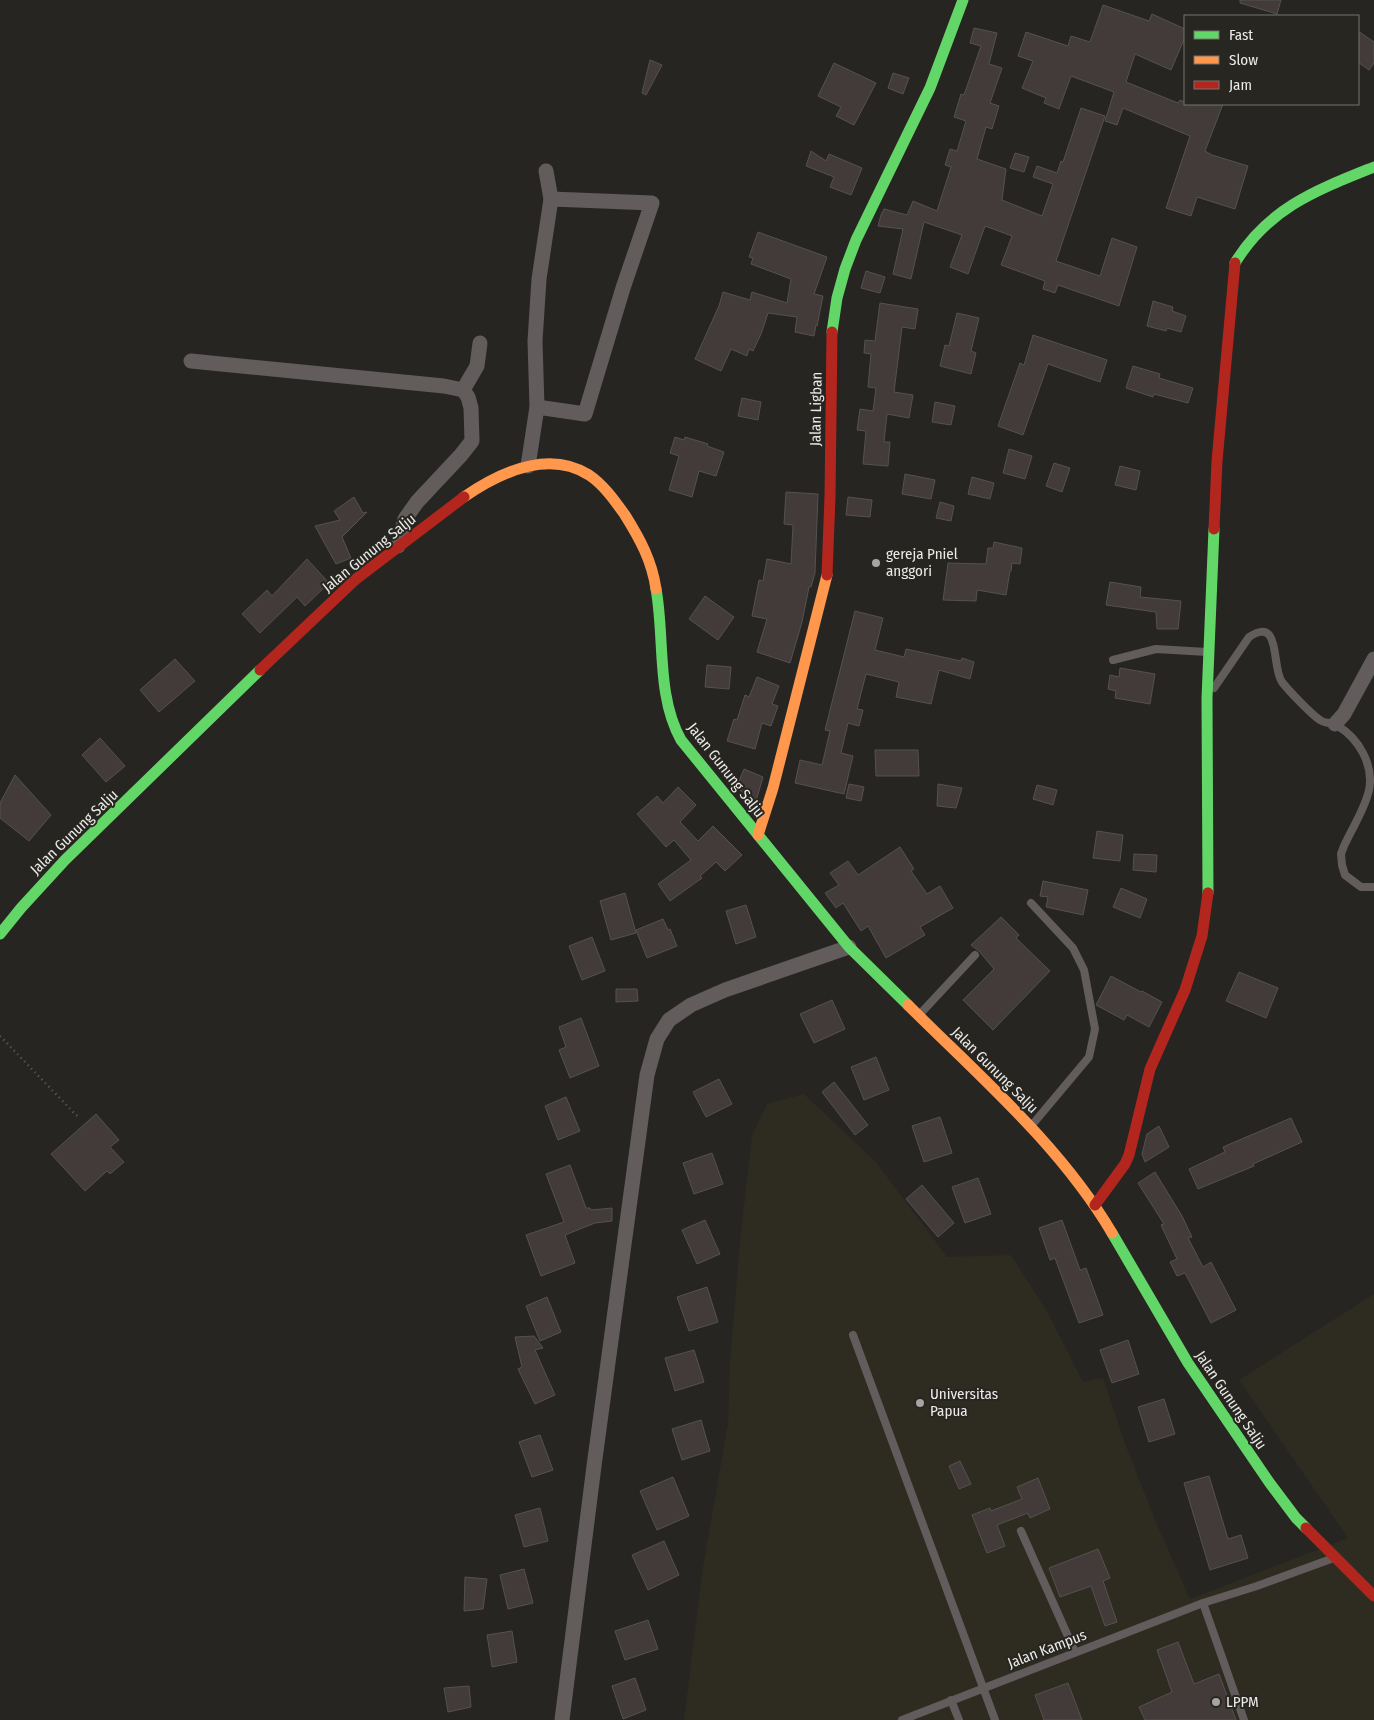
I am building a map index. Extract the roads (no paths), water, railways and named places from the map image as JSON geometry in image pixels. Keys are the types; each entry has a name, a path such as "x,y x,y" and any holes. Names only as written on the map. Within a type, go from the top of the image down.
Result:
{"main road":[{"name":"Jalan Ligban","path":"758,835 773,788 827,575 833,316 848,262 858,236 926,98 963,0"},
{"path":"1095,1205 1129,1156 1150,1069 1185,990 1206,916 1208,898 1207,698 1217,460 1234,265 1240,252 1264,226 1286,208 1374,167"},
{"name":"Jalan Gunung Salju","path":"0,934 28,899 81,844 348,586 398,546 498,477 528,466 544,464 568,466 585,473 613,498 634,529 648,557 655,584 665,697 672,724 688,750 849,947 1030,1126 1061,1160 1095,1205 1188,1363 1269,1482 1296,1518 1374,1596"}],"street":[{"path":"528,466 537,406 535,341 538,288 551,199 546,172"},
{"path":"537,406 585,414 623,288 652,203 551,199"},
{"path":"463,390 477,366 480,343"},
{"path":"191,361 444,386 463,390 468,397 471,408 472,441 417,502 405,519 398,546"},
{"path":"1335,724 1344,714 1374,659"},
{"path":"562,1720 647,1074 657,1039 669,1020 691,1005 725,990 849,947"}],"lane":[{"path":"1207,698 1244,644 1256,632 1268,634 1273,640 1279,674 1283,683 1320,721 1335,724 1345,731 1360,749 1368,765 1370,774 1369,791 1341,854 1345,875 1361,887 1374,887"},
{"path":"1113,660 1156,649 1209,652"},
{"path":"1030,1126 1089,1057 1094,1029 1084,970 1073,948 1031,903"},
{"path":"919,1016 975,955"},
{"path":"853,1335 995,1720"},
{"path":"1021,1531 1075,1652"},
{"name":"Jalan Kampus","path":"902,1720 1202,1603 1257,1586 1335,1557"},
{"path":"1202,1603 1244,1720"},
{"path":"952,1700 959,1720"}],"place":[{"name":"gereja Pniel anggori","path":"876,563"},
{"name":"Universitas Papua","path":"920,1403"},
{"name":"LPPM","path":"1216,1702"}]}
